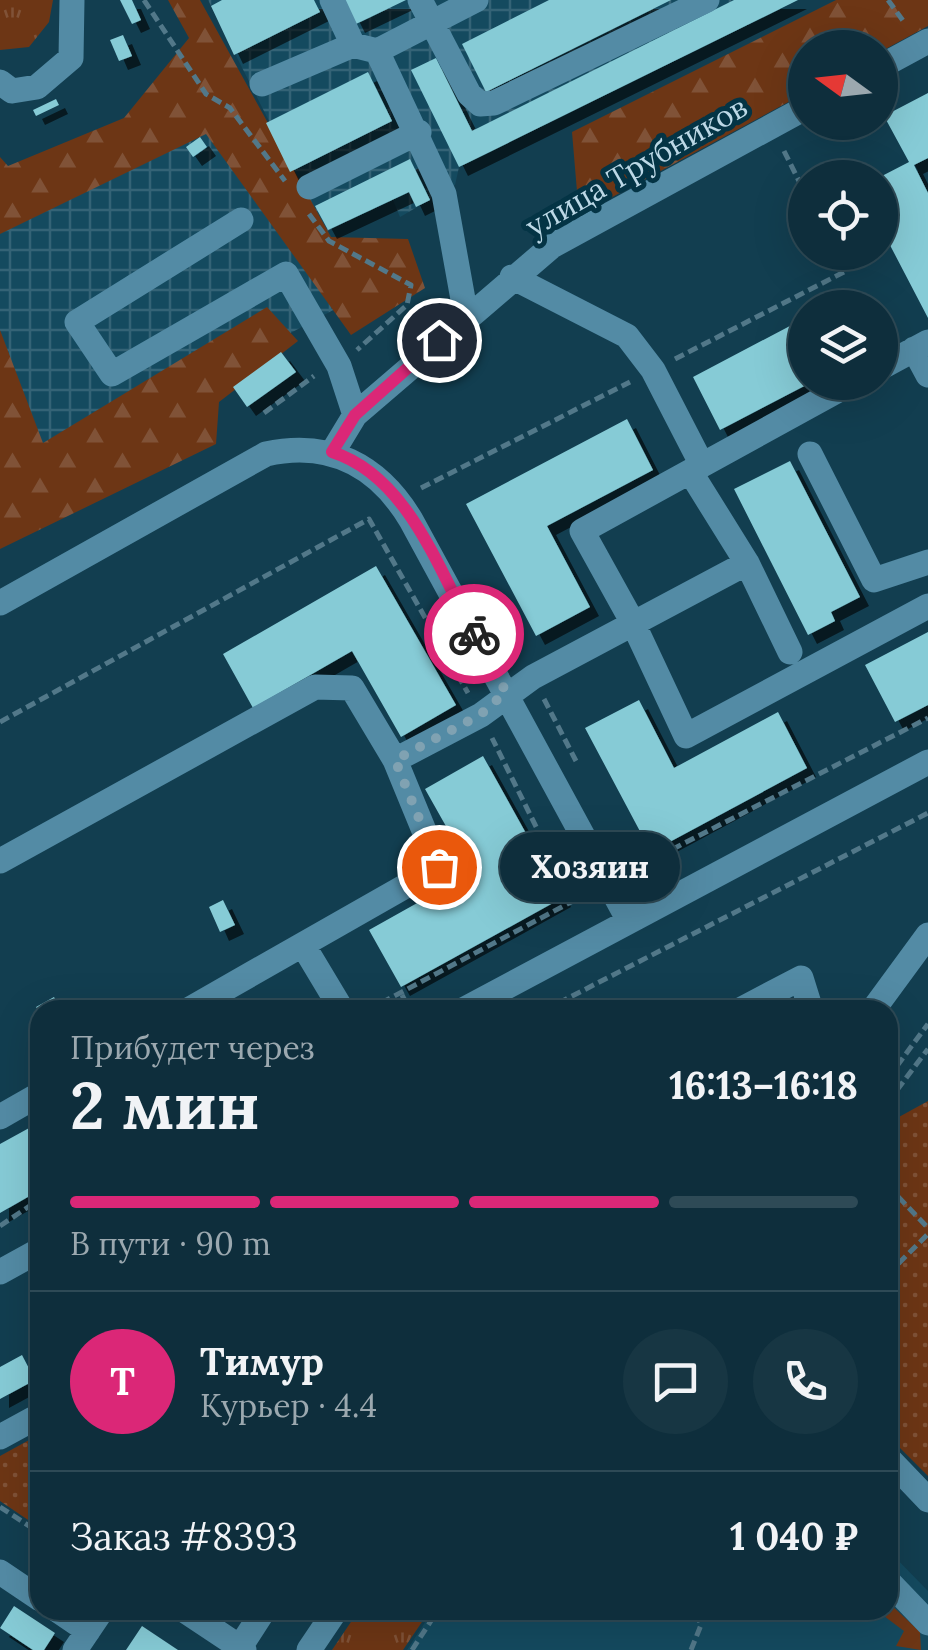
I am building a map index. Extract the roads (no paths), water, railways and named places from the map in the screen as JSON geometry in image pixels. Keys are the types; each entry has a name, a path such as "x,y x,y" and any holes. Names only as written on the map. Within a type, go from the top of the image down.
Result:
{"street":[{"path":"0,82 12,91 36,87 71,58 72,0"},
{"path":"332,0 419,132 444,194 466,316"},
{"path":"262,84 365,48 425,11 476,0"},
{"path":"425,11 469,94 480,104 494,104 708,0"},
{"path":"898,57 928,41"},
{"name":"улица Трубников","path":"332,452 355,415 552,246 788,117"},
{"path":"304,198 419,132"},
{"path":"241,220 77,322 112,374 286,274 339,366 355,415"},
{"path":"512,277 627,336 653,370 696,469 748,563 790,652"},
{"path":"898,358 921,346 928,376"},
{"path":"821,400 582,531 634,624 686,736 928,606"},
{"path":"0,604 266,454 305,448 332,452 370,472 400,501 628,919"},
{"path":"810,454 874,580 928,562"},
{"path":"395,760 480,715 506,692 748,563"},
{"path":"0,861 315,687 352,688 395,760 439,867 206,1000"},
{"path":"482,1000 928,762"},
{"path":"880,1000 928,935"},
{"path":"302,945 336,1000"},
{"path":"759,1000 801,978 808,1000"},
{"path":"0,1117 30,1100"},
{"path":"0,1272 30,1256"},
{"path":"0,1436 30,1421"},
{"path":"898,1468 928,1500"},
{"path":"0,1572 30,1592"},
{"path":"898,1592 928,1623"},
{"path":"199,1620 242,1648 258,1620"},
{"path":"309,1650 329,1620"}],"place":[{"name":"Хозяин","path":"439,867"}]}
